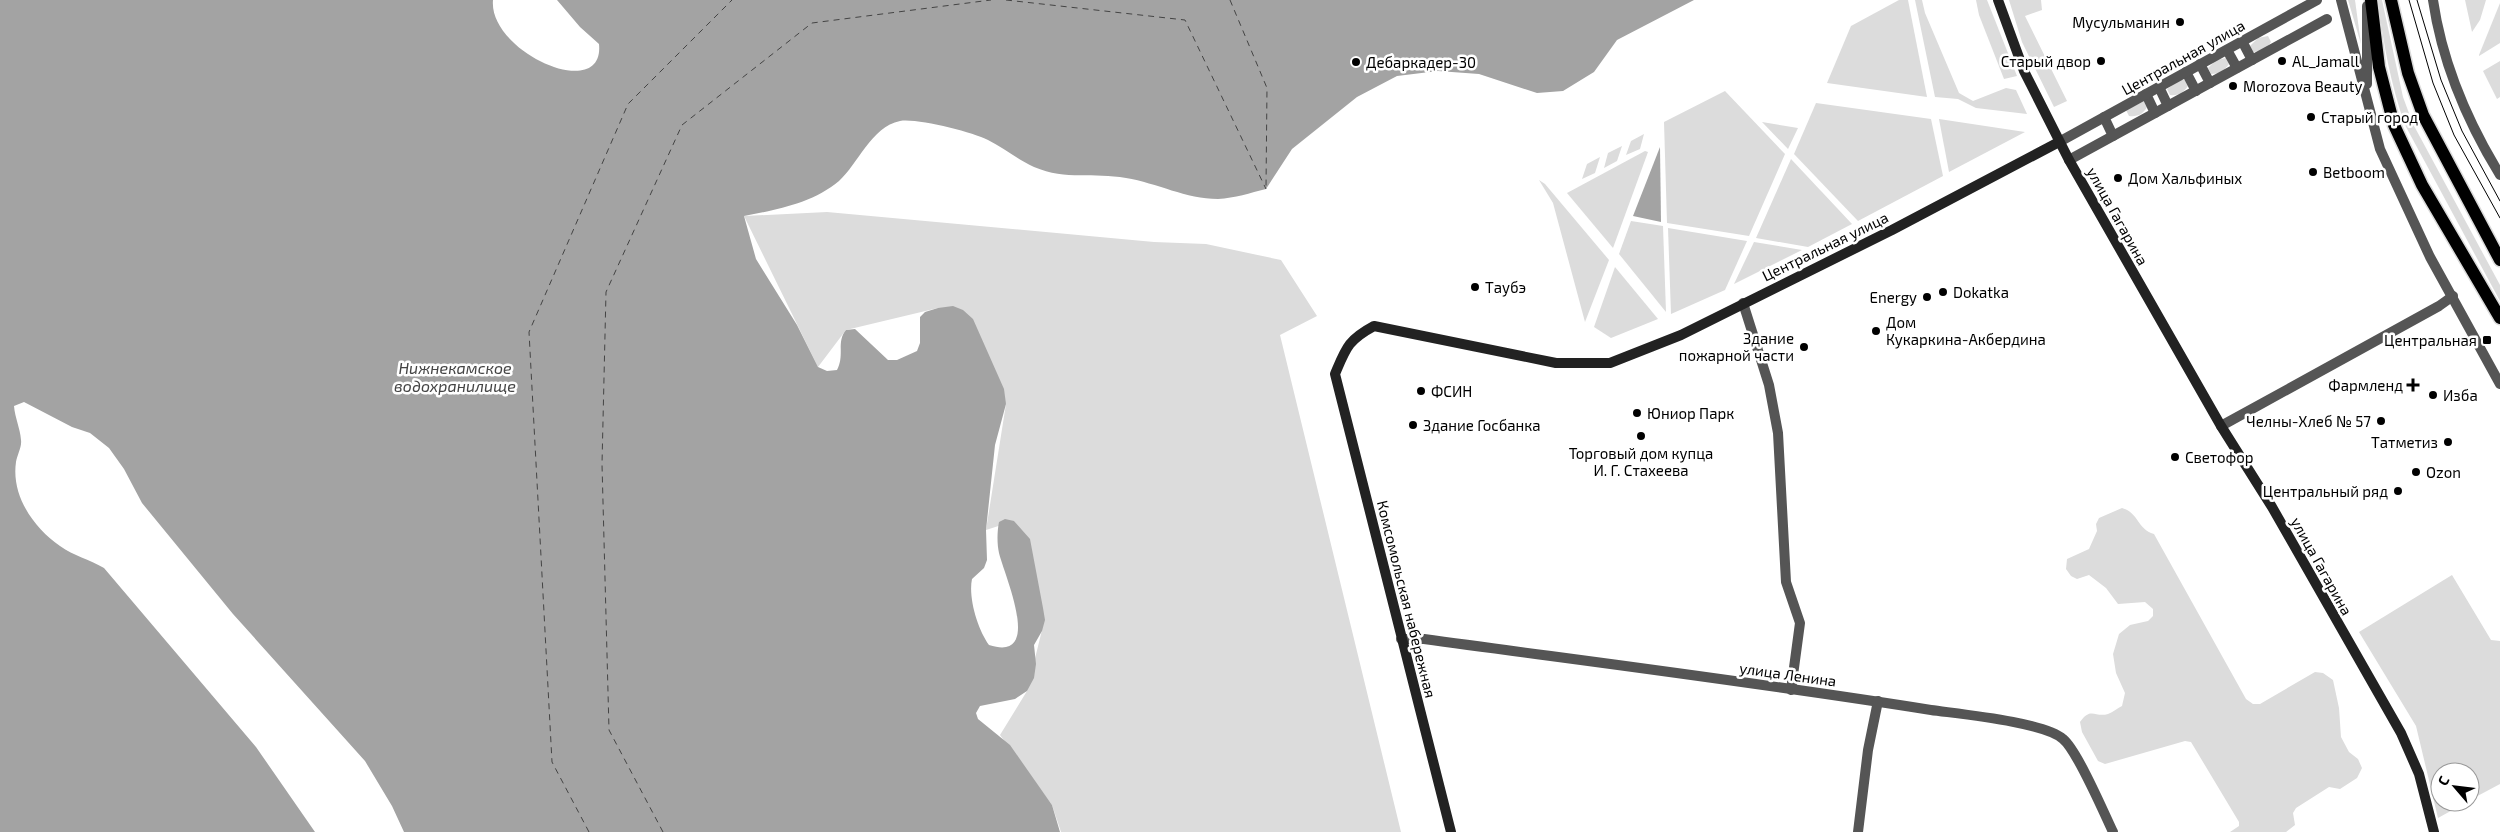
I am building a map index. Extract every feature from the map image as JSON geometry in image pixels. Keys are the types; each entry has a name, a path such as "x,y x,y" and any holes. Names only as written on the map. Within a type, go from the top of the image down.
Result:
{"main road":[{"path":"2371,0 2379,68 2394,125 2422,186 2500,318"},
{"path":"2391,0 2408,73 2423,114 2500,260"}],"street":[{"name":"улица Гагарина","path":"1998,0 2024,71 2059,142 2221,426 2272,507 2401,732 2419,774 2434,832"},
{"name":"Центральная улица","path":"1335,374 1345,350 1356,336 1374,326 1556,363 1605,364 1681,335 1892,230 2059,142 2317,0"},
{"path":"2341,0 2380,148 2430,257 2500,384"},
{"path":"2367,0 2368,100"},
{"path":"2433,0 2451,75 2479,141 2500,175"},
{"path":"2069,160 2328,19"},
{"path":"2242,41 2252,60"},
{"path":"2227,50 2237,68"},
{"path":"2200,64 2210,83"},
{"path":"2186,72 2196,90"},
{"path":"2159,87 2168,106"},
{"path":"2146,94 2155,113"},
{"path":"2104,117 2113,136"},
{"path":"2221,426 2439,306 2453,296"},
{"path":"1743,303 1768,385 1778,433 1786,582 1800,623 1791,690"},
{"name":"Комсомольская набережная","path":"1335,374 1451,832"},
{"name":"улица Ленина","path":"1401,639 1424,639 1878,701 2012,722 2046,730 2063,739 2074,756 2113,832"},
{"path":"1858,832 1868,750 1878,701"}],"shaded area":[{"path":"1899,0 1908,0 1927,97 1827,83 1851,26"},
{"path":"1915,0 1922,0 1925,13 1959,93 1973,101 2006,88 2016,90 2027,114 1976,108 1958,99 1935,97"},
{"path":"1976,0 1987,0 2017,76 2004,79 1979,15"},
{"path":"2009,0 2041,0 2042,10 2025,16 2067,101 2054,107 2022,42"},
{"path":"2348,0 2355,0 2361,44"},
{"path":"2378,0 2382,0 2403,97 2413,124 2500,285 2500,301 2405,125 2388,64"},
{"path":"2465,0 2486,0 2480,20 2472,32"},
{"path":"2500,3 2500,43 2479,56 2479,55"},
{"path":"2268,36 2271,42 2265,48 2253,52 2250,46 2258,38"},
{"path":"2226,58 2229,64 2225,69 2219,73 2211,74 2208,68 2216,60"},
{"path":"2500,61 2500,97 2497,99 2483,71"},
{"path":"2180,80 2185,80 2188,86 2180,94 2170,95 2167,89"},
{"path":"1725,91 1785,154 1749,236 1667,223 1664,122"},
{"path":"2144,101 2147,107 2144,112 2129,116 2126,110"},
{"path":"1816,103 1931,119 1943,176 1858,221 1794,154"},
{"path":"1939,119 2025,132 1949,172"},
{"path":"1762,122 1798,128 1788,149"},
{"path":"1644,134 1640,149 1626,155 1631,141"},
{"path":"1622,146 1617,161 1604,168 1608,153"},
{"path":"1645,151 1648,152 1613,248 1567,193"},
{"path":"1600,157 1595,173 1582,179 1587,164"},
{"path":"1791,159 1852,224 1808,247 1756,238"},
{"path":"1539,180 1545,184 1609,260 1585,322 1553,203"},
{"path":"827,212 1154,242 1206,244 1281,260 1317,316 1280,335 1401,832 1061,832 1052,805 1000,735 1027,691 1042,630 1014,521 986,530 1006,404 938,308 846,330 818,367 744,216"},
{"path":"1631,221 1663,226 1666,312 1619,254"},
{"path":"1668,228 1747,241 1725,290 1671,314"},
{"path":"1754,242 1802,250 1734,284"},
{"path":"1615,267 1658,319 1611,338 1594,327"},
{"path":"2122,508 2132,513 2144,529 2154,534 2246,699 2253,704 2260,704 2315,672 2323,673 2333,680 2339,708 2341,737 2349,752 2358,759 2362,768 2357,778 2340,789 2329,787 2296,808 2293,813 2295,825 2286,832 2230,832 2239,826 2239,822 2191,742 2185,741 2105,764 2098,761 2082,732 2080,722 2090,713 2104,715 2122,706 2125,693 2116,673 2113,654 2119,634 2130,625 2148,621 2153,616 2153,609 2145,602 2118,604 2106,588 2089,575 2077,579 2071,576 2066,569 2067,559 2089,549 2097,531 2096,524 2099,518"},
{"path":"2452,575 2491,640 2500,641 2500,784 2480,795 2480,762 2430,762 2430,785 2416,726 2359,632"},
{"path":"2437,812 2449,812 2438,818"}],"water":[{"name":"Нижнекамское водохранилище","path":"0,0 493,0 496,19 508,37 526,53 546,64 567,70 584,70 596,61 599,44 580,27 557,0 1694,0 1617,40 1594,72 1563,91 1537,93 1479,74 1438,71 1397,76 1357,97 1292,149 1266,189 1230,198 1206,198 1183,194 1149,183 1114,176 1058,174 1034,167 994,143 980,137 944,126 900,121 890,125 873,138 846,174 829,189 794,204 744,216 756,259 797,325 818,367 827,371 837,370 840,359 841,339 846,330 855,329 888,360 897,360 917,351 920,343 920,317 925,312 953,306 963,310 973,319 1004,389 1006,404 995,445 986,530 987,560 984,568 972,579 971,595 975,614 981,631 989,645 1005,647 1015,642 1018,630 1017,615 998,546 999,522 1005,519 1014,521 1030,539 1045,620 1042,631 1034,645 1036,664 1034,678 1027,691 1015,699 980,706 976,713 978,719 1010,745 1052,805 1060,832 404,832 392,806 365,761 233,614 142,503 124,469 109,448 90,433 72,427 24,402 14,406 21,443 15,475 17,487 26,510 50,539 71,552 104,568 256,747 315,832 0,832"},
{"path":"1660,147 1661,222 1633,216"}],"ferry route":[{"path":"589,832 552,762 529,332 628,104 732,0"},
{"path":"663,832 609,730 602,464 606,292 682,125 812,23 991,0"},
{"path":"1006,0 1185,20 1266,189"},
{"path":"1230,0 1267,88 1266,188"}],"tram line":[{"path":"2409,0 2433,83 2454,135 2500,218"},
{"path":"2417,0 2441,80 2462,131 2500,201"}],"place":[{"name":"Мусульманин","path":"2180,22"},
{"name":"Старый двор","path":"2101,61"},
{"name":"AL_Jamall","path":"2282,61"},
{"name":"Дебаркадер-30","path":"1356,62"},
{"name":"Morozova Beauty","path":"2233,86"},
{"name":"Старый город","path":"2311,117"},
{"name":"Betboom","path":"2313,172"},
{"name":"Дом Хальфиных","path":"2118,178"},
{"name":"Таубэ","path":"1475,287"},
{"name":"Dokatka","path":"1943,292"},
{"name":"Energy","path":"1927,297"},
{"name":"Дом Кукаркина-Акбердина","path":"1876,331"},
{"name":"Центральная","path":"2487,340"},
{"name":"Здание пожарной части","path":"1804,347"},
{"name":"Фармленд","path":"2413,385"},
{"name":"ФСИН","path":"1421,391"},
{"name":"Изба","path":"2433,395"},
{"name":"Юниор Парк","path":"1637,413"},
{"name":"Челны-Хлеб № 57","path":"2381,421"},
{"name":"Здание Госбанка","path":"1413,425"},
{"name":"Торговый дом купца И. Г. Стахеева","path":"1641,436"},
{"name":"Татметиз","path":"2448,442"},
{"name":"Светофор","path":"2175,457"},
{"name":"Ozon","path":"2416,472"},
{"name":"Центральный ряд","path":"2398,491"}]}
